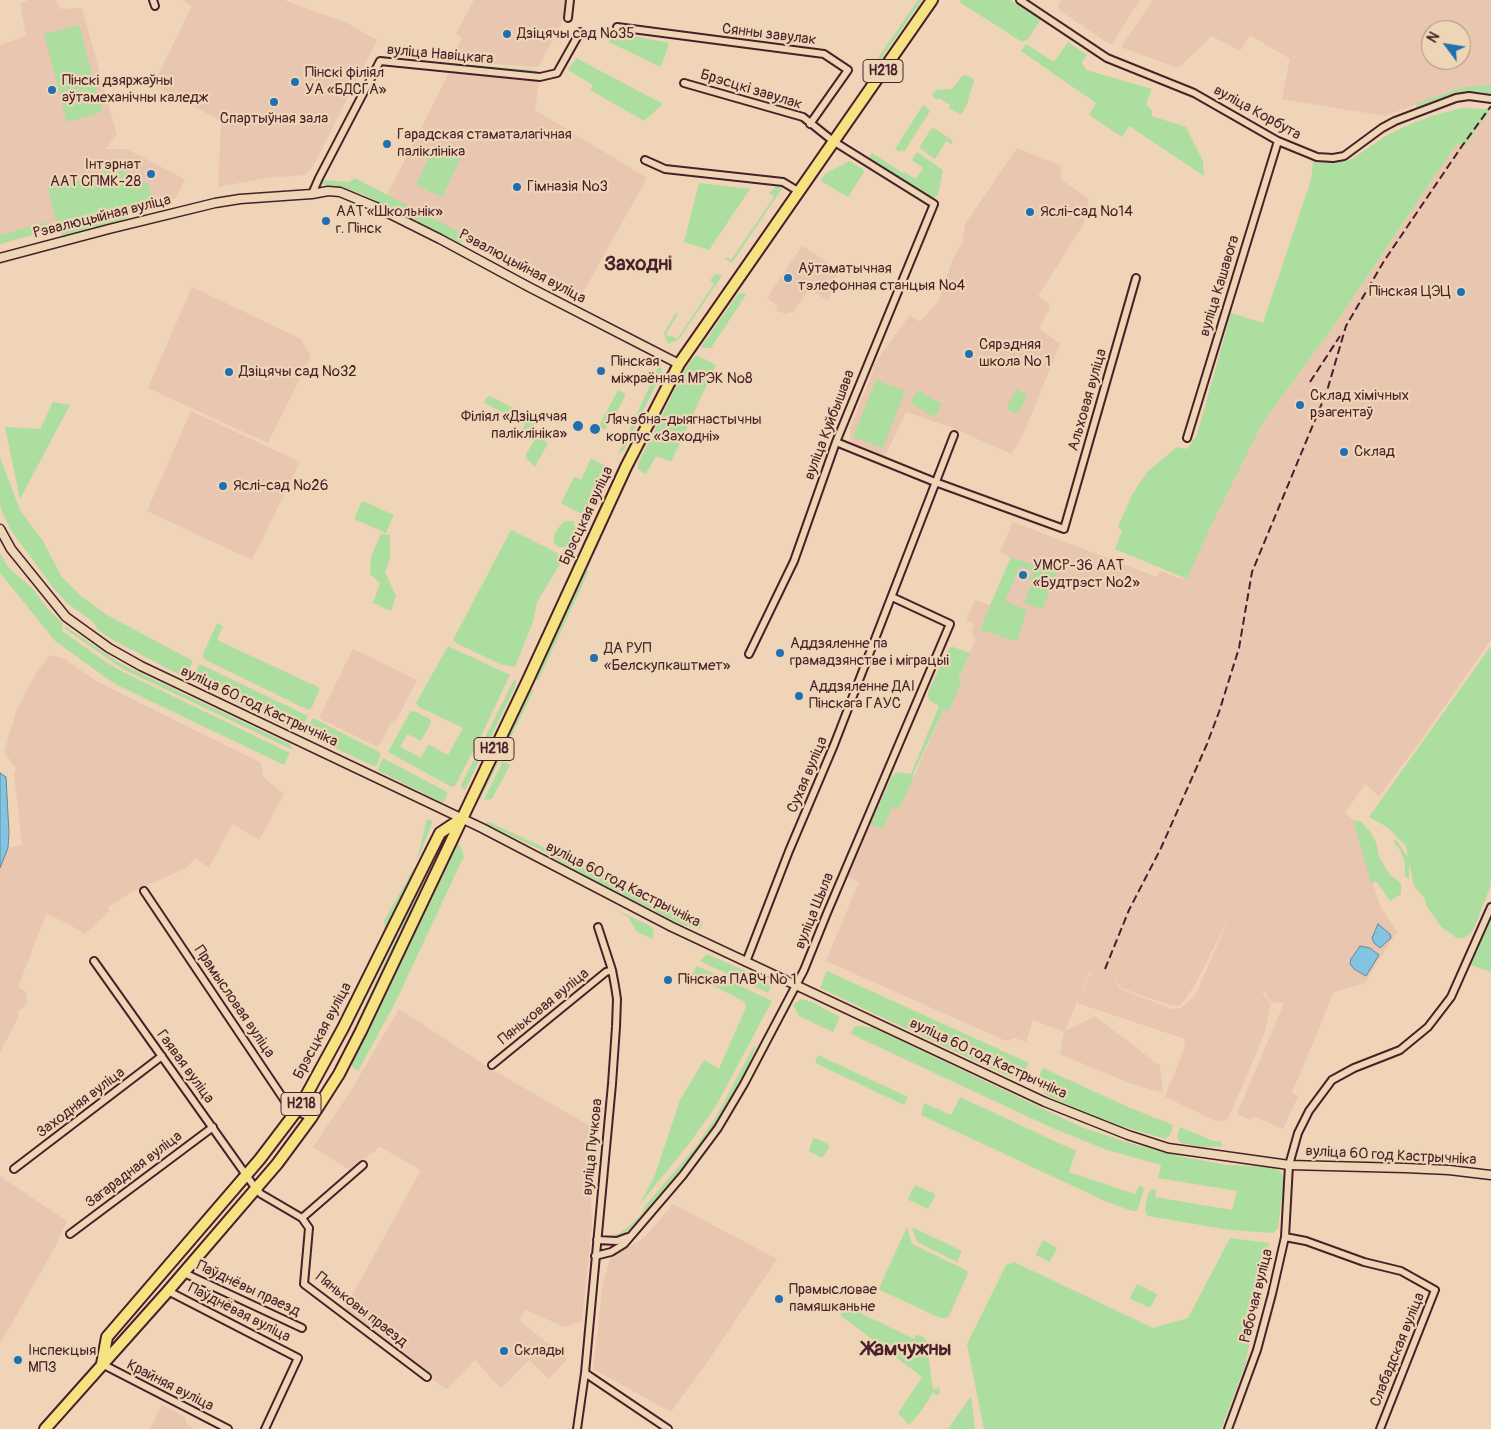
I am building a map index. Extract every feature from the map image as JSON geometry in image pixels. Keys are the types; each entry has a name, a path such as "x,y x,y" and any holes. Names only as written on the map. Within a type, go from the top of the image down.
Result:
{"main road":[{"name":"Брэсцкая вуліца","path":"45,1429 256,1189 311,1118 339,1074 528,680 626,467 679,364 932,0"},
{"name":"Брэсцкая вуліца","path":"102,1364 107,1337 246,1176 297,1111 343,1028 440,832 461,819"}],"street":[{"path":"568,18 570,0"},
{"name":"вуліца Корбута","path":"1020,0 1107,58 1194,93 1278,141 1317,157 1333,158 1344,156 1382,128 1395,121 1447,102 1469,96 1491,99"},
{"name":"Сянны завулак","path":"617,27 824,54 848,70 810,124"},
{"name":"вуліца Навіцкага","path":"312,194 380,61 540,77 557,73 580,32"},
{"name":"Брэсцкі завулак","path":"684,83 803,117 833,141"},
{"name":"вуліца Куйбышава","path":"750,654 794,560 836,442 934,204 833,141"},
{"name":"вуліца Кашавога","path":"1187,438 1278,141"},
{"path":"645,160 665,169 783,182 798,191"},
{"name":"Рэвалюцыйная вуліца","path":"0,258 109,229 240,198 312,194 328,191 340,192 369,203 679,364"},
{"name":"Альховая вуліца","path":"935,482 1064,529 1136,278"},
{"name":"Сухая вуліца","path":"746,962 789,851 834,745 954,435"},
{"path":"836,442 935,482"},
{"name":"вуліца 60 год Кастрычніка","path":"0,529 11,549 66,617 109,648 140,666 461,819 672,927 797,984 1030,1095 1128,1136 1168,1148 1289,1165 1448,1170 1491,1175"},
{"name":"вуліца Шыла","path":"595,1256 612,1252 624,1244 683,1175 718,1128 744,1084 804,970 830,904 950,624 892,597"},
{"name":"Прамысловая вуліца","path":"144,891 289,1107 311,1118"},
{"name":"вуліца 60 год Кастрычніка","path":"1289,1165 1298,1133 1309,1111 1332,1080 1354,1068 1400,1050 1418,1037 1439,1014 1451,997 1491,907"},
{"name":"вуліца Пучкова","path":"577,1429 585,1373 616,1027 617,999 612,970 598,927"},
{"name":"Гаявая вуліца","path":"94,961 256,1189"},
{"name":"Пяньковая вуліца","path":"492,1065 606,972 612,970"},
{"name":"Заходняя вуліца","path":"14,1169 162,1056"},
{"name":"Загарадная вуліца","path":"70,1234 213,1127"},
{"path":"256,1189 261,1194 302,1218 363,1165"},
{"name":"Рабочая вуліца","path":"1228,1429 1257,1350 1272,1294 1285,1237 1289,1165"},
{"name":"Пяньковы праезд","path":"302,1218 309,1228 304,1284 427,1377"},
{"path":"597,1240 617,1241 631,1236"},
{"name":"Слабадская вуліца","path":"1285,1237 1306,1241 1364,1262 1401,1271 1435,1290 1380,1429"},
{"name":"Паўднёвы праезд","path":"184,1273 302,1328"},
{"name":"Паўднёвая вуліца","path":"168,1291 298,1358 265,1429"},
{"name":"Крайняя вуліца","path":"102,1364 228,1429"},
{"path":"585,1373 668,1429"}],"shaded area":[{"name":"Пінскі дзяржаўны аўтамеханічны каледж","path":"28,0 56,0 60,9 82,8 117,135 105,149 126,149 185,179 176,198 0,244 0,45 26,36 20,4"},
{"name":"Пінскі філіял УА «БДСГА»","path":"182,0 284,0 347,23 377,40 312,168 305,175 265,178 218,187 221,121 153,85 192,6"},
{"name":"Дзіцячы сад №35","path":"474,0 565,0 564,19 538,67 450,61 462,38 456,33"},
{"path":"1061,0 1140,0 1111,45 1059,9"},
{"path":"1153,0 1491,0 1491,85 1463,87 1385,116 1282,99 1290,59 1250,35 1240,51 1212,36 1178,68 1121,47"},
{"name":"Гімназія №3","path":"449,73 539,80 535,110 647,178 581,296 387,195"},
{"path":"1491,109 1491,640 1419,743 1379,796 1365,784 1345,813 1353,820 1380,906 1397,931 1365,983 1334,992 1292,1093 1298,1096 1283,1129 1254,1116 1250,1120 1237,1114 1284,1003 1270,1002 1266,993 1261,991 1271,1004 1265,1031 1227,1120 1216,1121 1165,1097 1184,1049 1185,1039 1077,1003 1091,972 1115,980 1120,989 1172,1009 1181,1008 1195,996 1230,916 1195,985 1180,1006 1173,1006 1121,988 1116,980 1090,971 1065,1031 1095,1016 1160,1066 1163,1093 1127,1082 1060,1054 1064,1032 1033,1020 1026,1042 1015,1038 1006,1041 826,961 859,882 847,876 870,824 883,829 893,806 900,808 944,709 949,711 962,681 958,679 976,639 972,630 974,624 966,620 975,600 990,605 1011,558 1000,552 1013,522 1157,577 1161,571 1178,578 1187,579 1208,532 1262,424 1335,324 1457,143 1464,147"},
{"name":"Сярэдняя школа № 1","path":"1017,148 1062,166 1060,179 1089,199 1083,225 1038,296 1049,304 1050,308 1039,328 1060,344 1025,430 1012,454 950,427 906,412 885,456 853,443 850,440 850,428 873,371 874,364 910,315 920,322 938,302 953,258 962,244 965,224"},
{"path":"802,246 839,270 828,301 809,289 793,312 785,314 776,310 777,305 767,298"},
{"name":"Дзіцячы сад №32","path":"192,287 301,339 311,356 268,443 148,388"},
{"name":"Яслі-сад №26","path":"191,411 300,462 252,560 147,511"},
{"path":"353,649 417,680 397,719 392,722 378,747 319,718"},
{"path":"51,655 65,659 96,681 261,763 263,777 284,794 259,840 232,824 209,868 195,858 186,868 132,892 108,907 110,911 85,934 67,923 46,914 18,987 27,992 26,1005 17,1012 19,1016 0,1052 0,868 8,848 22,845 14,774 16,768 4,752 17,709 37,671"},
{"path":"399,1009 491,1069 597,1130 594,1181 591,1193 592,1225 582,1321 565,1327 525,1310 519,1320 567,1359 549,1379 529,1360 501,1389 475,1360 447,1389 344,1310 421,1170 380,1147 350,1170 313,1147 350,1092"},
{"path":"0,1176 67,1221 54,1249 0,1344"},
{"path":"673,1204 777,1259 671,1412 593,1369 603,1283 610,1259 646,1236"},
{"path":"162,1405 185,1417 186,1423 194,1429 150,1429"}],"green space":[{"path":"918,0 922,0 865,82 862,81"},
{"path":"960,0 1010,0 1041,19 1028,39 1022,42 961,3"},
{"path":"79,25 102,112 67,122 44,34"},
{"path":"613,32 669,43 661,67 609,42"},
{"path":"1068,42 1087,55 1082,62 1086,70 1152,89 1146,104 1152,111 1152,116 1186,127 1203,161 1204,176 1129,126 1122,137 1089,115 1096,103 1021,51 1026,44 1054,62"},
{"path":"576,58 663,104 644,121 590,90 593,85 568,70"},
{"path":"448,63 535,70 538,74 450,66"},
{"path":"963,75 974,80 967,104 961,115 949,108 950,105 932,96 936,90 952,89"},
{"path":"1491,85 1491,94 1464,92 1416,109 1416,104 1463,87"},
{"path":"923,105 930,111 904,152 901,150 900,152 895,149"},
{"path":"1462,108 1491,109 1464,147 1457,143 1335,324 1262,424 1208,532 1187,579 1115,549 1122,531 1118,526 1132,495 1147,472 1177,447 1187,449 1197,435 1231,313 1263,323 1311,180 1313,162 1338,162 1352,159 1384,137 1404,127 1431,116"},
{"path":"934,128 953,141 951,144 946,141 935,159 921,149 920,146 931,129"},
{"path":"435,144 462,156 442,197 416,185"},
{"path":"917,152 943,170 938,194 933,200 868,159 872,153 916,179 923,168 912,160"},
{"path":"849,161 863,169 864,172 848,197 821,181 825,174"},
{"path":"116,168 148,184 155,206 58,229 48,189"},
{"path":"355,178 465,235 461,244 362,194 322,184 321,180 349,182"},
{"path":"699,183 750,189 709,250 684,242"},
{"path":"775,187 783,187 732,263 725,259 726,257 731,260 774,197 769,193"},
{"path":"130,216 113,225 64,237 59,233"},
{"path":"46,222 49,230 0,244 0,235"},
{"path":"718,274 722,276 679,339 668,344 664,333 676,313 678,314 666,334 677,339 714,284 710,280"},
{"path":"743,293 746,295 711,348 701,347 738,294"},
{"path":"697,355 716,365 671,462 656,456 646,474 638,469 638,463 685,369"},
{"path":"660,363 662,372 624,450 618,455"},
{"path":"876,380 905,391 883,448 853,437"},
{"path":"1017,389 1028,396 1017,414 1006,408"},
{"path":"618,390 626,394 605,430 599,426"},
{"path":"918,390 942,404 934,417 910,403"},
{"path":"490,396 535,419 529,435 518,440 525,424 485,403 487,397"},
{"path":"53,402 70,405 20,499 5,427 40,429"},
{"path":"538,437 548,443 535,467 526,458 526,454"},
{"path":"0,457 20,510 43,541 61,576 82,597 107,615 193,661 186,675 180,675 113,640 98,630 93,622 66,602 52,586 10,529 2,512 0,503"},
{"path":"591,458 608,467 584,515 561,503 574,477 581,480"},
{"path":"362,501 394,515 386,533 354,519"},
{"path":"565,521 573,521 575,536 572,543 565,547 558,547 554,543 554,536 558,528"},
{"path":"511,530 557,553 562,561 537,602 533,622 515,667 500,664 453,640"},
{"path":"381,534 390,535 390,558 385,572 396,596 391,611 373,603 380,583 370,574 371,556"},
{"path":"0,553 8,567 33,589 47,608 63,624 62,631 107,663 125,673 290,753 284,765 115,684 55,641 1,574"},
{"path":"1011,557 1056,573 1041,609 1024,603 1033,581 1029,579 1032,571 1020,566 1005,601 1027,610 1018,639 1015,641 980,629"},
{"path":"586,566 588,573 538,681 535,680 535,677"},
{"path":"217,623 223,626 217,640 320,688 312,707 308,710 204,659 203,654"},
{"path":"66,627 123,665 290,744 293,750 123,669 64,628"},
{"path":"448,646 510,675 481,736 455,786 452,787 388,752 410,712 414,711 430,719 431,723 421,741 407,734 400,747 421,758 428,744 448,755 463,728 419,707 416,703"},
{"path":"1491,646 1491,885 1474,928 1470,934 1463,938 1456,938 1442,928 1426,905 1425,899 1414,886 1409,862 1409,879 1405,876 1405,863 1400,850 1393,841 1396,840 1408,857 1406,846 1387,827 1369,817"},
{"path":"953,647 970,653 958,679 962,681 949,711 944,709 913,774 913,780 899,809 893,806 883,829 870,824 892,776 898,772 911,774 939,706 930,701 928,692 949,648"},
{"path":"200,664 308,716 304,724 299,729 293,730 195,682 192,680 192,677"},
{"path":"515,678 516,685 465,790 461,787 462,783"},
{"path":"533,689 481,798 478,800 530,691"},
{"path":"313,718 381,753 377,765 373,766 307,735 307,728"},
{"path":"383,758 447,792 443,803 377,770"},
{"path":"503,761 510,765 492,799 484,800"},
{"path":"427,819 433,821 416,864"},
{"path":"1353,820 1362,822 1373,836 1379,857 1390,875 1401,883 1401,894 1390,901 1377,882 1371,883"},
{"path":"487,821 703,923 700,929 682,925 583,875 537,848 486,824"},
{"path":"456,843 460,846 464,856 395,1003 358,1071 352,1067 352,1062"},
{"path":"443,844 403,931 400,930 401,926"},
{"path":"416,864 408,884 385,928 384,921"},
{"path":"615,909 652,927 654,933 652,939 636,931 629,918"},
{"path":"1491,915 1491,972 1470,965"},
{"path":"397,936 398,939 358,1024 356,1024"},
{"path":"707,954 773,983 768,993 700,961"},
{"path":"697,966 772,1001 716,1106 688,1145 640,1204 655,1175 680,1100 704,1060 719,1069 746,1007 745,1002 692,975"},
{"path":"827,971 1029,1063 1024,1072 1012,1078 820,988"},
{"path":"801,999 812,1002 840,1017 833,1032 799,1016 793,1005"},
{"path":"854,1027 874,1028 1081,1127 1129,1143 1179,1156 1226,1165 1272,1167 1281,1172 1284,1179 1278,1228 1273,1233 1230,1230 1148,1216 1145,1211 1148,1193 1153,1189 1156,1190 1155,1197 1232,1210 1237,1191 1158,1178 1161,1165 1107,1150 1050,1127 851,1034"},
{"path":"754,1046 756,1047 744,1076 706,1139 642,1217 624,1234 613,1237 613,1235 627,1228 642,1214 645,1206 697,1145 717,1115"},
{"path":"818,1055 908,1097 904,1105 815,1063"},
{"path":"1043,1068 1128,1107 1173,1125 1171,1133 1166,1139 1121,1126 1083,1112 1046,1095 1039,1084 1040,1073"},
{"path":"960,1097 1076,1151 1069,1172 1135,1194 1140,1185 1144,1189 1137,1211 1105,1201 921,1115 924,1103 951,1115"},
{"path":"1180,1127 1213,1141 1220,1141 1223,1146 1203,1147 1181,1143 1177,1137"},
{"path":"815,1138 828,1144 829,1147 822,1158 809,1151"},
{"path":"915,1185 935,1194 928,1209 909,1200 908,1198"},
{"path":"907,1227 912,1244 966,1270 968,1273 949,1316 946,1318 940,1318 879,1288"},
{"path":"912,1227 962,1251 957,1262 917,1242"},
{"path":"1230,1238 1269,1243 1245,1366 1221,1429 984,1429 967,1344 1006,1265 1014,1262 1153,1328 1188,1318"},
{"path":"1043,1240 1057,1248 1049,1262 1036,1255"},
{"path":"1137,1284 1157,1294 1150,1308 1131,1299 1130,1297"},
{"path":"846,1306 914,1339 916,1335 922,1336 932,1347 932,1354 928,1355 933,1389 939,1388 940,1392 938,1396 933,1393 909,1425 898,1413 922,1377 840,1315"},
{"path":"971,1396 975,1429 948,1429"}],"water":[{"path":"0,773 6,777 9,833 8,848 0,868"},
{"path":"1378,924 1390,934 1391,938 1380,948 1374,943 1372,938"},
{"path":"1360,946 1370,948 1379,955 1366,976 1354,969 1350,964 1351,959"}],"railway":[{"path":"1105,969 1129,910 1161,848 1207,744 1219,712 1239,648 1252,572 1327,391 1346,326 1384,261 1491,106"},
{"path":"1310,382 1340,336"}],"place":[{"name":"Дзіцячы сад №35","path":"507,34"},
{"name":"Пінскі філіял УА «БДСГА»","path":"295,82"},
{"name":"Пінскі дзяржаўны аўтамеханічны каледж","path":"52,90"},
{"name":"Спартыўная зала","path":"274,102"},
{"name":"Гарадская стаматалагічная паліклініка","path":"387,144"},
{"name":"Інтэрнат ААТ СПМК-28","path":"151,174"},
{"name":"Гімназія №3","path":"517,187"},
{"name":"Яслі-сад №14","path":"1030,212"},
{"name":"ААТ «Школьнік» г. Пінск","path":"326,221"},
{"name":"Аўтаматычная тэлефонная станцыя №4","path":"788,278"},
{"name":"Пінская ЦЭЦ","path":"1461,292"},
{"name":"Сярэдняя школа № 1","path":"969,354"},
{"name":"Пінская міжраённая МРЭК №8","path":"601,371"},
{"name":"Дзіцячы сад №32","path":"229,372"},
{"name":"Склад хімічных рэагентаў","path":"1300,405"},
{"name":"Філіял «Дзіцячая паліклініка»","path":"578,426"},
{"name":"Лячэбна-дыягнастычны корпус «Заходні»","path":"595,429"},
{"name":"Склад","path":"1344,452"},
{"name":"Яслі-сад №26","path":"223,486"},
{"name":"УМСР-36 ААТ «Будтрэст №2»","path":"1023,575"},
{"name":"Аддзяленне па грамадзянстве і міграцыі","path":"780,653"},
{"name":"ДА РУП «Белскупкаштмет»","path":"594,658"},
{"name":"Аддзяленне ДАІ Пінскага ГАУС","path":"799,696"},
{"name":"Пінская ПАВЧ № 1","path":"668,980"},
{"name":"Прамысловае памяшканьне","path":"779,1299"},
{"name":"Склады","path":"504,1351"},
{"name":"Інспекцыя МПЗ","path":"18,1360"}],"district":[{"name":"Заходні","path":"638,265"},
{"name":"Жамчужны","path":"907,1350"}]}
